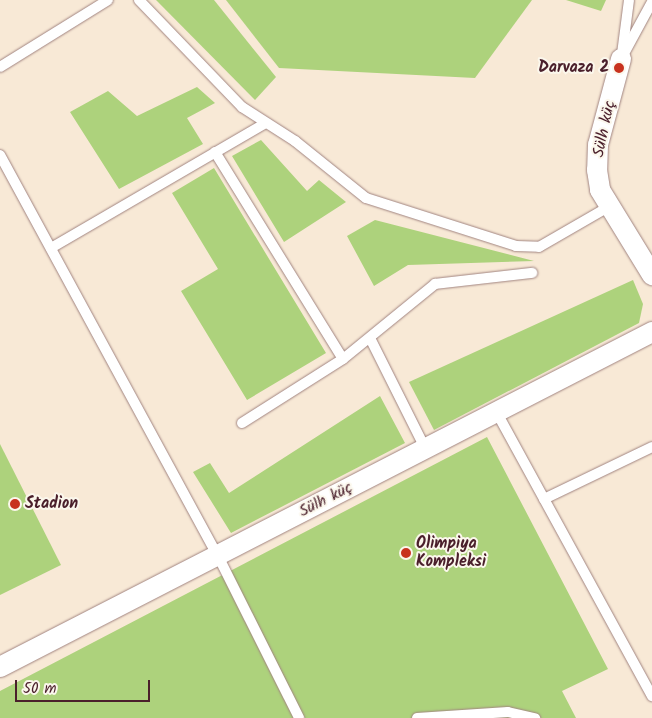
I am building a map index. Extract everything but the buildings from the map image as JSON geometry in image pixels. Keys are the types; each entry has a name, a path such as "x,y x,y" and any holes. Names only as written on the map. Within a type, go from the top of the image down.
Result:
{"street":[{"name":"Sülh küç","path":"621,59 598,145 600,190 652,275"},
{"name":"Sülh küç","path":"0,667 652,332"}],"lane":[{"path":"0,67 108,0"},
{"path":"139,0 224,90 264,124 295,141 366,198 516,246 551,243 610,206"},
{"path":"621,59 629,0"},
{"path":"621,59 652,2"},
{"path":"50,248 264,124"},
{"path":"215,152 343,359"},
{"path":"0,155 218,556 299,718"},
{"path":"242,423 343,359 435,284 532,273"},
{"path":"370,338 425,448"},
{"path":"497,413 652,696"},
{"path":"544,499 652,447"},
{"path":"417,718 508,712 535,718"}],"green space":[{"path":"156,0 214,0 276,77 255,100"},
{"path":"226,0 532,0 475,78 279,68"},
{"path":"566,0 606,0 601,11"},
{"path":"197,87 215,103 187,118 203,144 119,189 70,112 108,91 137,116"},
{"path":"261,140 307,191 319,180 346,202 284,242 232,156"},
{"path":"214,168 326,353 247,400 181,291 218,269 172,193"},
{"path":"375,220 534,261 408,265 374,286 347,236"},
{"path":"633,280 643,304 639,323 434,430 409,382"},
{"path":"380,396 405,443 231,533 193,472 210,463 229,493"},
{"name":"Olimpiya Kompleksi","path":"487,437 608,669 562,691 576,718 0,718 0,691"},
{"name":"Stadion","path":"0,444 61,565 0,595"}],"place":[{"name":"Darvaza 2","path":"619,68"},
{"name":"Stadion","path":"15,504"},
{"name":"Olimpiya Kompleksi","path":"406,553"}]}
